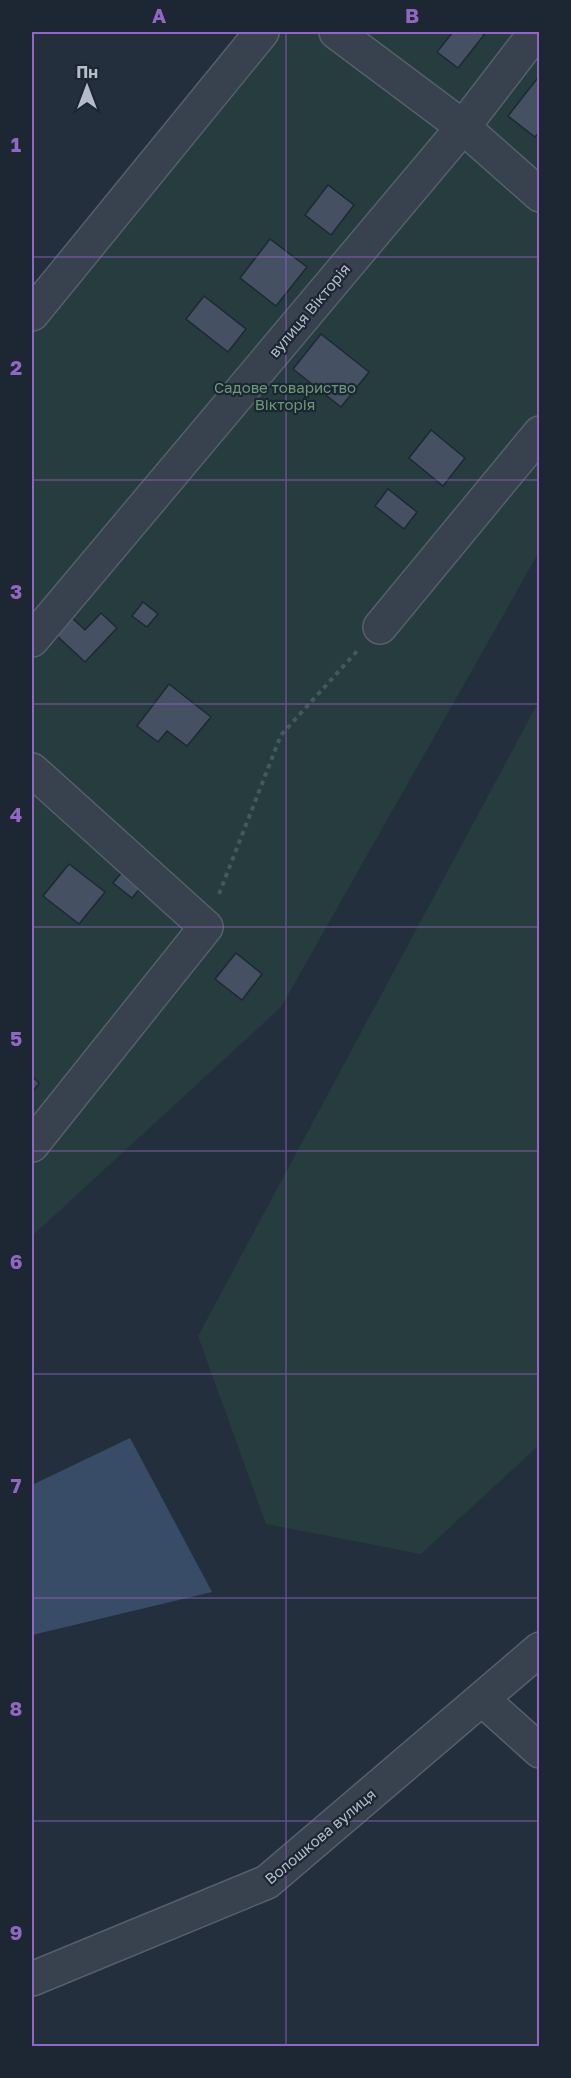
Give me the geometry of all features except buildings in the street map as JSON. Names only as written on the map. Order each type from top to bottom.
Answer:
[{"type":"street","points":[[32,314],[262,32]]},
{"type":"street","points":[[336,32],[463,127],[540,195]]},
{"type":"street","name":"вулиця Вікторія","points":[[32,640],[463,127],[536,32]]},
{"type":"street","points":[[380,627],[540,433]]},
{"type":"street","points":[[32,770],[206,927],[32,1145]]},
{"type":"street","name":"Волошкова вулиця","points":[[32,1979],[267,1882],[540,1648]]},
{"type":"street","points":[[482,1699],[540,1751]]},
{"type":"path","points":[[206,927],[280,735],[380,627]]},
{"type":"green space","name":"Садове товариство Вікторія","points":[[249,32],[539,32],[539,552],[281,1007],[32,1236],[32,307]]},
{"type":"green space","points":[[539,701],[539,1445],[421,1554],[266,1524],[198,1336]]},
{"type":"water","points":[[130,1438],[212,1592],[32,1635],[32,1485]]}]
